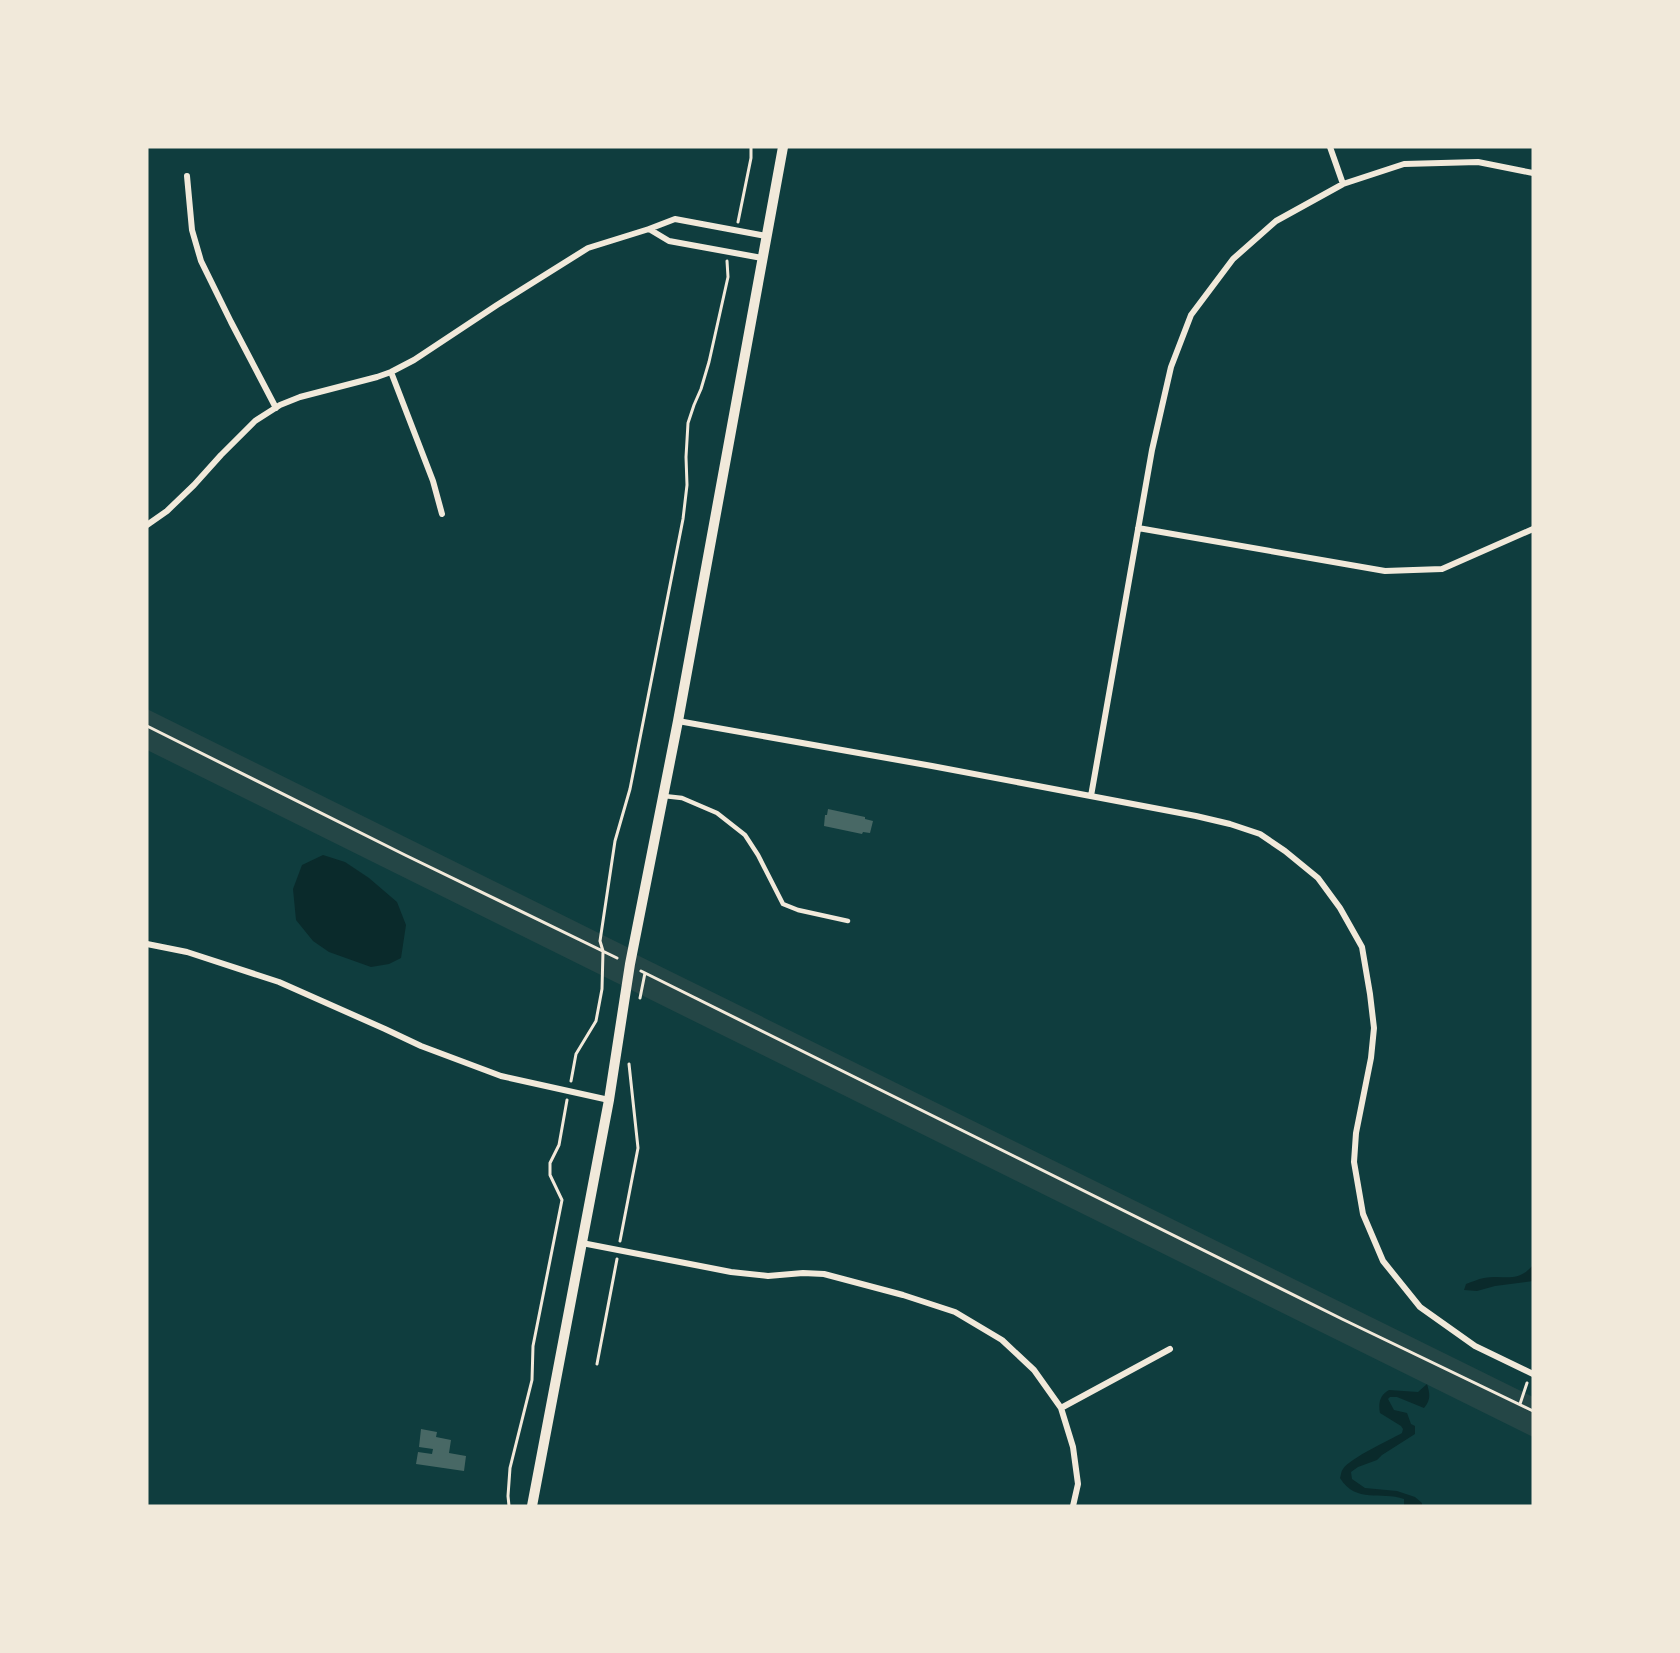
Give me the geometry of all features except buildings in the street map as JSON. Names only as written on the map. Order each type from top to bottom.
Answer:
[{"type":"street","points":[[532,1506],[609,1100],[630,964],[678,721],[783,147]]},
{"type":"street","points":[[1330,147],[1343,184]]},
{"type":"street","points":[[1091,796],[1152,450],[1171,367],[1191,315],[1233,259],[1276,221],[1343,184],[1404,164],[1478,162],[1533,173]]},
{"type":"street","points":[[187,176],[192,230],[201,261],[276,408]]},
{"type":"street","points":[[147,525],[167,511],[194,485],[255,421],[300,397],[391,372],[414,360],[588,248],[675,219],[766,236]]},
{"type":"street","points":[[649,229],[669,241],[762,258]]},
{"type":"street","points":[[391,372],[433,481],[442,514]]},
{"type":"street","points":[[1138,528],[1385,571],[1442,569],[1533,529]]},
{"type":"street","points":[[678,721],[1091,796],[1230,824],[1260,834],[1285,851],[1318,878],[1340,908],[1362,947],[1374,1028],[1371,1058],[1356,1133],[1354,1162],[1363,1214],[1383,1262],[1420,1308],[1476,1346],[1531,1374]]},
{"type":"street","points":[[147,944],[188,952],[279,982],[421,1046],[501,1076],[609,1100]]},
{"type":"street","points":[[582,1243],[730,1272],[768,1276],[824,1274],[903,1295],[954,1312],[1002,1340],[1034,1370],[1060,1408],[1073,1447],[1078,1484],[1073,1506]]},
{"type":"street","points":[[1060,1408],[1170,1349]]},
{"type":"lane","points":[[663,796],[682,798],[717,813],[745,835],[783,904],[798,910],[848,921]]},
{"type":"path","points":[[736,230],[751,158],[751,147]]},
{"type":"path","points":[[509,1506],[510,1467],[532,1380],[533,1346],[562,1200],[550,1174],[549,1163],[559,1145],[576,1054],[596,1021],[602,988],[603,951],[600,941],[615,841],[630,789],[683,519],[687,485],[688,423],[709,362],[728,277],[726,252]]},
{"type":"path","points":[[147,726],[1342,1319],[1533,1411]]},
{"type":"path","points":[[638,1005],[645,973]]},
{"type":"path","points":[[597,1364],[638,1148],[631,1092],[630,1056]]},
{"type":"path","points":[[1520,1404],[1531,1374]]},
{"type":"shaded area","points":[[147,709],[631,949],[631,952],[1533,1397],[1533,1437],[147,750]]},
{"type":"shaded area","points":[[323,855],[345,862],[369,878],[397,902],[406,925],[401,958],[389,964],[371,967],[329,952],[313,941],[296,920],[293,889],[302,865]]},
{"type":"shaded area","points":[[1533,1265],[1533,1281],[1477,1291],[1464,1290],[1466,1284],[1482,1278],[1516,1276]]},
{"type":"shaded area","points":[[1427,1384],[1429,1397],[1424,1408],[1397,1397],[1388,1399],[1394,1410],[1407,1413],[1411,1424],[1415,1426],[1415,1434],[1377,1460],[1351,1472],[1352,1479],[1365,1488],[1397,1491],[1415,1497],[1422,1503],[1422,1506],[1404,1506],[1404,1499],[1361,1494],[1346,1486],[1340,1478],[1342,1470],[1347,1465],[1402,1433],[1401,1426],[1380,1413],[1380,1403],[1384,1394],[1389,1390],[1418,1392]]}]
